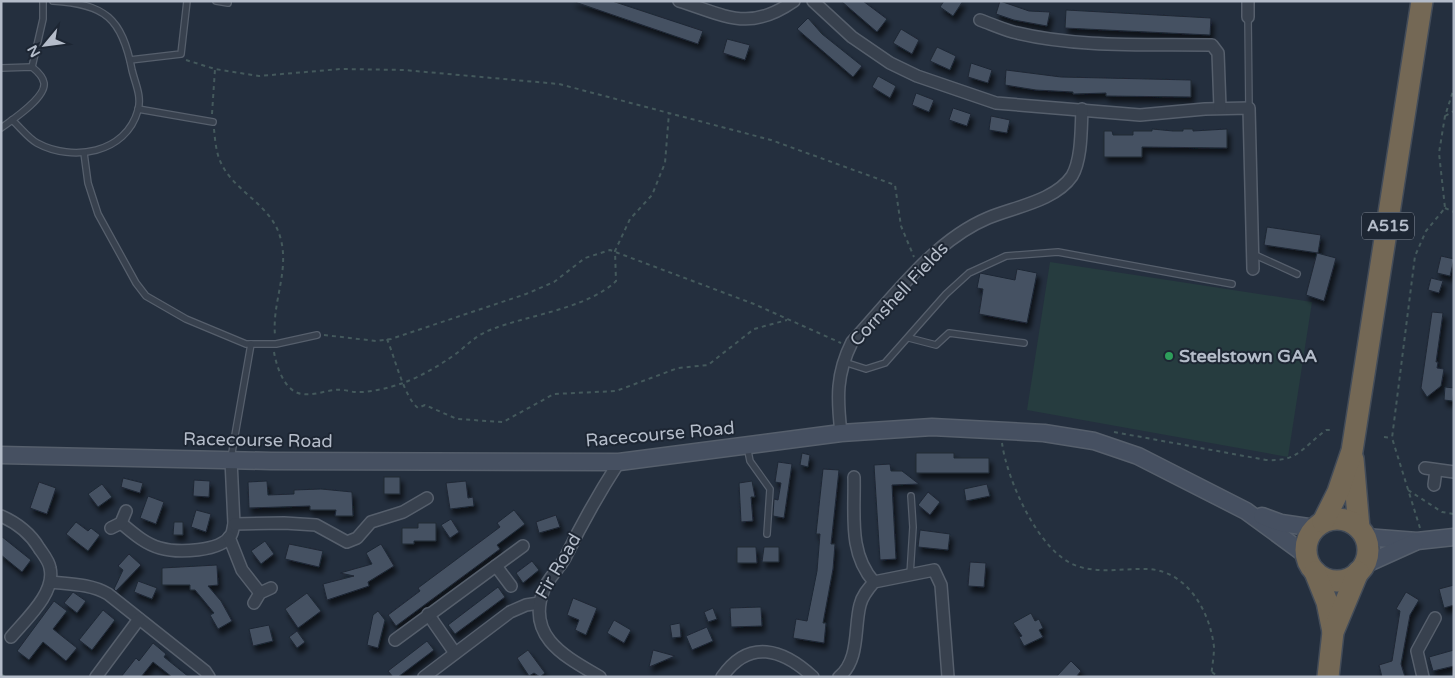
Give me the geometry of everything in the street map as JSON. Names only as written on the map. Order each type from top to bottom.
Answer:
[{"type":"highway","name":"A515","points":[[1333,632],[1327,602],[1310,563],[1309,536],[1319,525],[1338,492],[1352,451],[1422,1]]},
{"type":"highway","name":"A515","points":[[1328,677],[1333,632],[1361,569],[1368,546],[1362,533],[1352,451]]},
{"type":"highway","points":[[1319,525],[1342,519],[1362,533]]},
{"type":"highway","points":[[1310,563],[1332,580],[1341,581],[1361,569]]},
{"type":"street","points":[[679,1],[707,12],[739,20],[761,17],[794,1]]},
{"type":"street","points":[[813,1],[852,37],[890,63],[917,76],[996,103],[1140,115],[1220,108],[1249,108],[1254,269]]},
{"type":"street","points":[[1248,1],[1248,17]]},
{"type":"street","points":[[980,20],[1012,32],[1058,39],[1104,43],[1212,45],[1218,53],[1220,108]]},
{"type":"street","name":"Cornshell Fields","points":[[841,433],[838,389],[842,361],[852,342],[950,239],[986,218],[1048,195],[1072,175],[1080,147],[1082,109]]},
{"type":"street","name":"Racecourse Road","points":[[1,455],[231,460],[618,462],[841,433],[932,427],[1044,433],[1094,441],[1138,456],[1246,511],[1281,523],[1319,525]]},
{"type":"street","points":[[231,460],[234,524],[229,537],[242,570],[260,592]]},
{"type":"street","name":"Fir Road","points":[[424,677],[510,612],[526,605],[539,603],[550,576],[564,560],[572,541],[618,462]]},
{"type":"street","points":[[1434,486],[1430,469],[1454,472]]},
{"type":"street","points":[[854,477],[855,550],[866,573],[874,582]]},
{"type":"street","points":[[234,524],[284,523],[316,525],[347,542],[357,538],[371,522],[403,512],[427,498]]},
{"type":"street","points":[[126,511],[116,526],[160,548],[195,551],[229,537]]},
{"type":"street","name":"Racecourse Road","points":[[1246,511],[1310,563]]},
{"type":"street","points":[[1,516],[13,521],[32,537],[50,568],[51,582],[40,600],[11,637]]},
{"type":"street","points":[[1362,533],[1420,541],[1454,537]]},
{"type":"street","points":[[1361,569],[1420,541]]},
{"type":"street","points":[[395,640],[523,546]]},
{"type":"street","points":[[496,566],[511,586]]},
{"type":"street","points":[[839,677],[849,665],[853,654],[860,605],[874,582],[934,570],[941,585],[948,677]]},
{"type":"street","points":[[51,582],[99,589],[205,671],[209,677]]},
{"type":"street","points":[[254,604],[260,592],[271,588]]},
{"type":"street","points":[[539,603],[539,617],[544,634],[555,649],[600,677]]},
{"type":"street","points":[[428,614],[455,653]]},
{"type":"street","points":[[1423,677],[1417,651],[1435,618]]},
{"type":"street","points":[[96,677],[139,619]]},
{"type":"street","points":[[727,674],[736,660],[762,652],[785,655],[813,677]]},
{"type":"lane","points":[[32,67],[43,20],[43,1]]},
{"type":"lane","points":[[12,120],[35,142],[54,151],[76,154],[106,147],[119,140],[132,125],[138,110],[139,92],[130,60],[114,21],[104,12],[82,4],[53,1]]},
{"type":"lane","points":[[130,60],[181,54],[187,1]]},
{"type":"lane","points":[[216,1],[228,3]]},
{"type":"lane","points":[[1248,17],[1249,108]]},
{"type":"lane","points":[[1,68],[32,67],[39,73],[44,83],[42,91],[34,102],[1,128]]},
{"type":"lane","points":[[138,110],[212,122]]},
{"type":"lane","points":[[84,153],[88,183],[98,214],[136,283],[146,296],[186,318],[251,344],[274,344],[317,335]]},
{"type":"lane","points":[[842,361],[866,369],[884,363],[909,338],[946,294],[969,273],[1006,256],[1058,252],[1232,284]]},
{"type":"lane","points":[[1253,254],[1297,274]]},
{"type":"lane","points":[[909,338],[936,345],[949,333],[1024,343]]},
{"type":"lane","points":[[231,460],[251,344]]},
{"type":"lane","points":[[747,446],[750,461],[770,489],[767,534]]},
{"type":"lane","points":[[910,574],[913,527],[911,496]]},
{"type":"path","points":[[181,54],[186,60],[214,69],[258,76],[341,69],[436,72],[559,84],[771,140],[895,185],[901,226],[914,257],[922,267]]},
{"type":"path","points":[[214,69],[212,122],[221,162],[238,186],[273,219],[282,240],[282,280],[274,317],[274,344],[280,372],[290,388],[297,393],[313,394],[337,390],[356,392],[374,390],[405,382],[440,363],[462,349],[472,338],[489,330],[562,308],[606,291],[616,281],[616,251],[630,219],[652,195],[665,163],[669,113]]},
{"type":"path","points":[[1420,541],[1408,490],[1392,438],[1415,256],[1426,232],[1445,208],[1439,153],[1445,116],[1454,88]]},
{"type":"path","points":[[1445,116],[1454,111]]},
{"type":"path","points":[[1445,208],[1454,212]]},
{"type":"path","points":[[317,335],[376,341],[387,339],[526,294],[554,282],[595,253],[610,250],[754,304],[837,341],[848,349]]},
{"type":"path","points":[[387,339],[405,382],[406,393],[418,408],[425,405],[457,419],[503,422],[554,394],[616,391],[678,368],[708,364],[754,329],[787,320]]},
{"type":"path","points":[[1111,432],[1266,460],[1283,461],[1298,454],[1326,430],[1331,430]]},
{"type":"path","points":[[1000,431],[1004,455],[1014,486],[1044,538],[1058,554],[1077,566],[1092,570],[1150,569],[1168,573],[1182,581],[1206,615],[1214,648],[1211,677]]},
{"type":"path","points":[[1384,437],[1392,438]]},
{"type":"path","points":[[1408,490],[1442,512],[1454,514]]},
{"type":"path","points":[[1212,672],[1218,677]]},
{"type":"path","points":[[1,674],[5,677]]},
{"type":"green space","name":"Steelstown GAA","points":[[1050,262],[1312,302],[1288,457],[1027,410]]},
{"type":"building","points":[[572,1],[612,1],[703,31],[698,44]]},
{"type":"building","points":[[841,1],[863,1],[887,19],[877,32]]},
{"type":"building","points":[[944,1],[963,1],[953,16],[940,7]]},
{"type":"building","points":[[1000,1],[1029,11],[1050,12],[1047,26],[1014,20],[996,14]]},
{"type":"building","points":[[1066,10],[1211,18],[1210,35],[1065,28]]},
{"type":"building","points":[[808,18],[822,34],[862,66],[853,77],[797,29]]},
{"type":"building","points":[[901,29],[919,40],[912,54],[893,43]]},
{"type":"building","points":[[727,39],[750,45],[745,60],[723,53]]},
{"type":"building","points":[[937,47],[956,56],[950,70],[930,61]]},
{"type":"building","points":[[971,63],[992,70],[988,83],[968,77]]},
{"type":"building","points":[[1006,70],[1061,77],[1191,80],[1191,97],[1106,96],[1106,93],[1073,94],[1073,92],[1036,90],[1005,85]]},
{"type":"building","points":[[878,76],[896,86],[890,98],[872,87]]},
{"type":"building","points":[[916,93],[934,100],[929,112],[912,105]]},
{"type":"building","points":[[953,108],[971,114],[967,126],[949,120]]},
{"type":"building","points":[[991,116],[1010,120],[1007,133],[989,130]]},
{"type":"building","points":[[1152,129],[1183,131],[1183,129],[1193,129],[1193,131],[1227,129],[1227,148],[1142,147],[1142,157],[1104,157],[1104,131],[1112,131],[1113,135],[1133,135],[1133,131],[1152,131]]},
{"type":"building","points":[[1267,227],[1321,235],[1318,253],[1264,245]]},
{"type":"building","points":[[1317,253],[1336,258],[1324,301],[1306,295]]},
{"type":"building","points":[[1441,256],[1454,259],[1450,276],[1437,273]]},
{"type":"building","points":[[1017,269],[1037,273],[1027,323],[979,314],[983,289],[977,288],[980,273],[1015,280]]},
{"type":"building","points":[[1431,278],[1443,281],[1439,293],[1428,290]]},
{"type":"building","points":[[1432,312],[1443,313],[1436,362],[1438,362],[1437,368],[1444,369],[1441,386],[1427,397],[1421,388]]},
{"type":"building","points":[[1445,387],[1454,388],[1453,401],[1444,400]]},
{"type":"building","points":[[802,453],[810,455],[808,467],[800,465]]},
{"type":"building","points":[[916,453],[954,453],[954,458],[989,458],[989,473],[916,473]]},
{"type":"building","points":[[778,462],[792,464],[784,518],[773,516],[774,499],[778,500],[781,483],[775,482]]},
{"type":"building","points":[[890,464],[891,471],[902,471],[919,484],[892,485],[896,559],[880,560],[874,465]]},
{"type":"building","points":[[823,469],[839,470],[831,544],[835,544],[833,569],[823,623],[826,623],[824,643],[793,638],[796,619],[807,621],[817,571],[820,534],[816,534]]},
{"type":"building","points":[[384,477],[400,477],[400,494],[384,494]]},
{"type":"building","points":[[123,478],[143,483],[140,493],[121,487]]},
{"type":"building","points":[[194,480],[210,481],[209,497],[193,496]]},
{"type":"building","points":[[267,481],[268,495],[294,494],[294,490],[321,489],[352,492],[353,516],[335,516],[336,510],[310,510],[310,506],[249,508],[248,482]]},
{"type":"building","points":[[466,481],[468,498],[473,497],[474,506],[450,509],[446,483]]},
{"type":"building","points":[[752,481],[755,497],[751,497],[753,521],[741,522],[739,483]]},
{"type":"building","points":[[39,482],[56,488],[47,514],[30,508]]},
{"type":"building","points":[[102,484],[112,497],[98,507],[88,494]]},
{"type":"building","points":[[987,484],[990,496],[966,501],[964,489]]},
{"type":"building","points":[[928,492],[940,502],[930,515],[918,505]]},
{"type":"building","points":[[148,496],[164,502],[156,524],[140,518]]},
{"type":"building","points":[[196,510],[211,514],[206,532],[191,527]]},
{"type":"building","points":[[514,510],[525,524],[497,545],[500,549],[396,626],[388,615],[420,591],[418,588],[500,527],[497,523]]},
{"type":"building","points":[[556,515],[560,527],[539,533],[536,522]]},
{"type":"building","points":[[451,519],[459,532],[450,538],[441,525]]},
{"type":"building","points":[[76,522],[88,531],[91,528],[100,535],[88,551],[66,534]]},
{"type":"building","points":[[174,522],[183,522],[183,535],[173,535]]},
{"type":"building","points":[[418,523],[436,523],[436,541],[414,541],[414,544],[402,544],[402,528],[418,528]]},
{"type":"building","points":[[920,530],[950,534],[948,550],[918,547]]},
{"type":"building","points":[[1,536],[31,560],[22,572],[1,555]]},
{"type":"building","points":[[265,541],[274,554],[261,564],[251,551]]},
{"type":"building","points":[[289,544],[323,551],[319,567],[285,559]]},
{"type":"building","points":[[381,544],[394,566],[368,582],[369,586],[327,600],[323,584],[354,576],[340,573],[372,564],[366,553]]},
{"type":"building","points":[[737,547],[756,547],[757,563],[737,563]]},
{"type":"building","points":[[764,547],[779,547],[779,562],[762,562]]},
{"type":"building","points":[[129,554],[141,565],[116,591],[114,589],[123,570],[118,566]]},
{"type":"building","points":[[532,561],[539,570],[523,583],[516,573]]},
{"type":"building","points":[[970,562],[986,563],[984,587],[968,586]]},
{"type":"building","points":[[217,565],[218,585],[208,586],[221,601],[232,621],[218,629],[210,615],[214,613],[195,590],[190,590],[190,585],[162,585],[162,568]]},
{"type":"building","points":[[138,581],[157,588],[152,599],[134,592]]},
{"type":"building","points":[[1454,585],[1454,605],[1444,608],[1439,589]]},
{"type":"building","points":[[498,587],[505,597],[455,634],[448,625]]},
{"type":"building","points":[[73,592],[86,601],[77,613],[64,603]]},
{"type":"building","points":[[1406,592],[1419,600],[1410,615],[1401,664],[1405,677],[1382,677],[1379,665],[1392,661],[1400,611],[1396,609]]},
{"type":"building","points":[[307,593],[321,611],[298,628],[285,609]]},
{"type":"building","points":[[573,598],[597,608],[586,635],[575,630],[579,620],[567,615]]},
{"type":"building","points":[[54,601],[67,611],[53,629],[77,648],[66,661],[43,642],[29,660],[17,651]]},
{"type":"building","points":[[761,607],[762,626],[731,627],[730,608]]},
{"type":"building","points":[[713,608],[717,619],[708,622],[704,612]]},
{"type":"building","points":[[103,610],[115,620],[92,650],[79,640]]},
{"type":"building","points":[[378,611],[385,620],[378,648],[367,645],[373,615]]},
{"type":"building","points":[[1031,613],[1035,621],[1039,619],[1043,628],[1039,630],[1043,637],[1024,646],[1019,637],[1022,636],[1013,623]]},
{"type":"building","points":[[614,620],[631,630],[624,643],[607,633]]},
{"type":"building","points":[[680,623],[681,637],[672,638],[670,625]]},
{"type":"building","points":[[269,625],[273,641],[253,646],[249,629]]},
{"type":"building","points":[[707,627],[713,641],[692,650],[686,636]]},
{"type":"building","points":[[297,631],[305,642],[297,648],[289,637]]},
{"type":"building","points":[[427,641],[434,650],[398,677],[393,677],[388,671]]},
{"type":"building","points":[[153,643],[166,654],[164,657],[189,677],[172,677],[153,662],[141,677],[121,677],[136,658],[139,661]]},
{"type":"building","points":[[528,650],[545,673],[540,677],[534,673],[529,676],[517,658]]},
{"type":"building","points":[[653,650],[675,656],[649,667]]},
{"type":"building","points":[[1454,650],[1454,666],[1433,671],[1429,657]]},
{"type":"building","points":[[1071,661],[1081,671],[1076,677],[1056,677]]},
{"type":"place","name":"Steelstown GAA","points":[[1169,356]]}]
